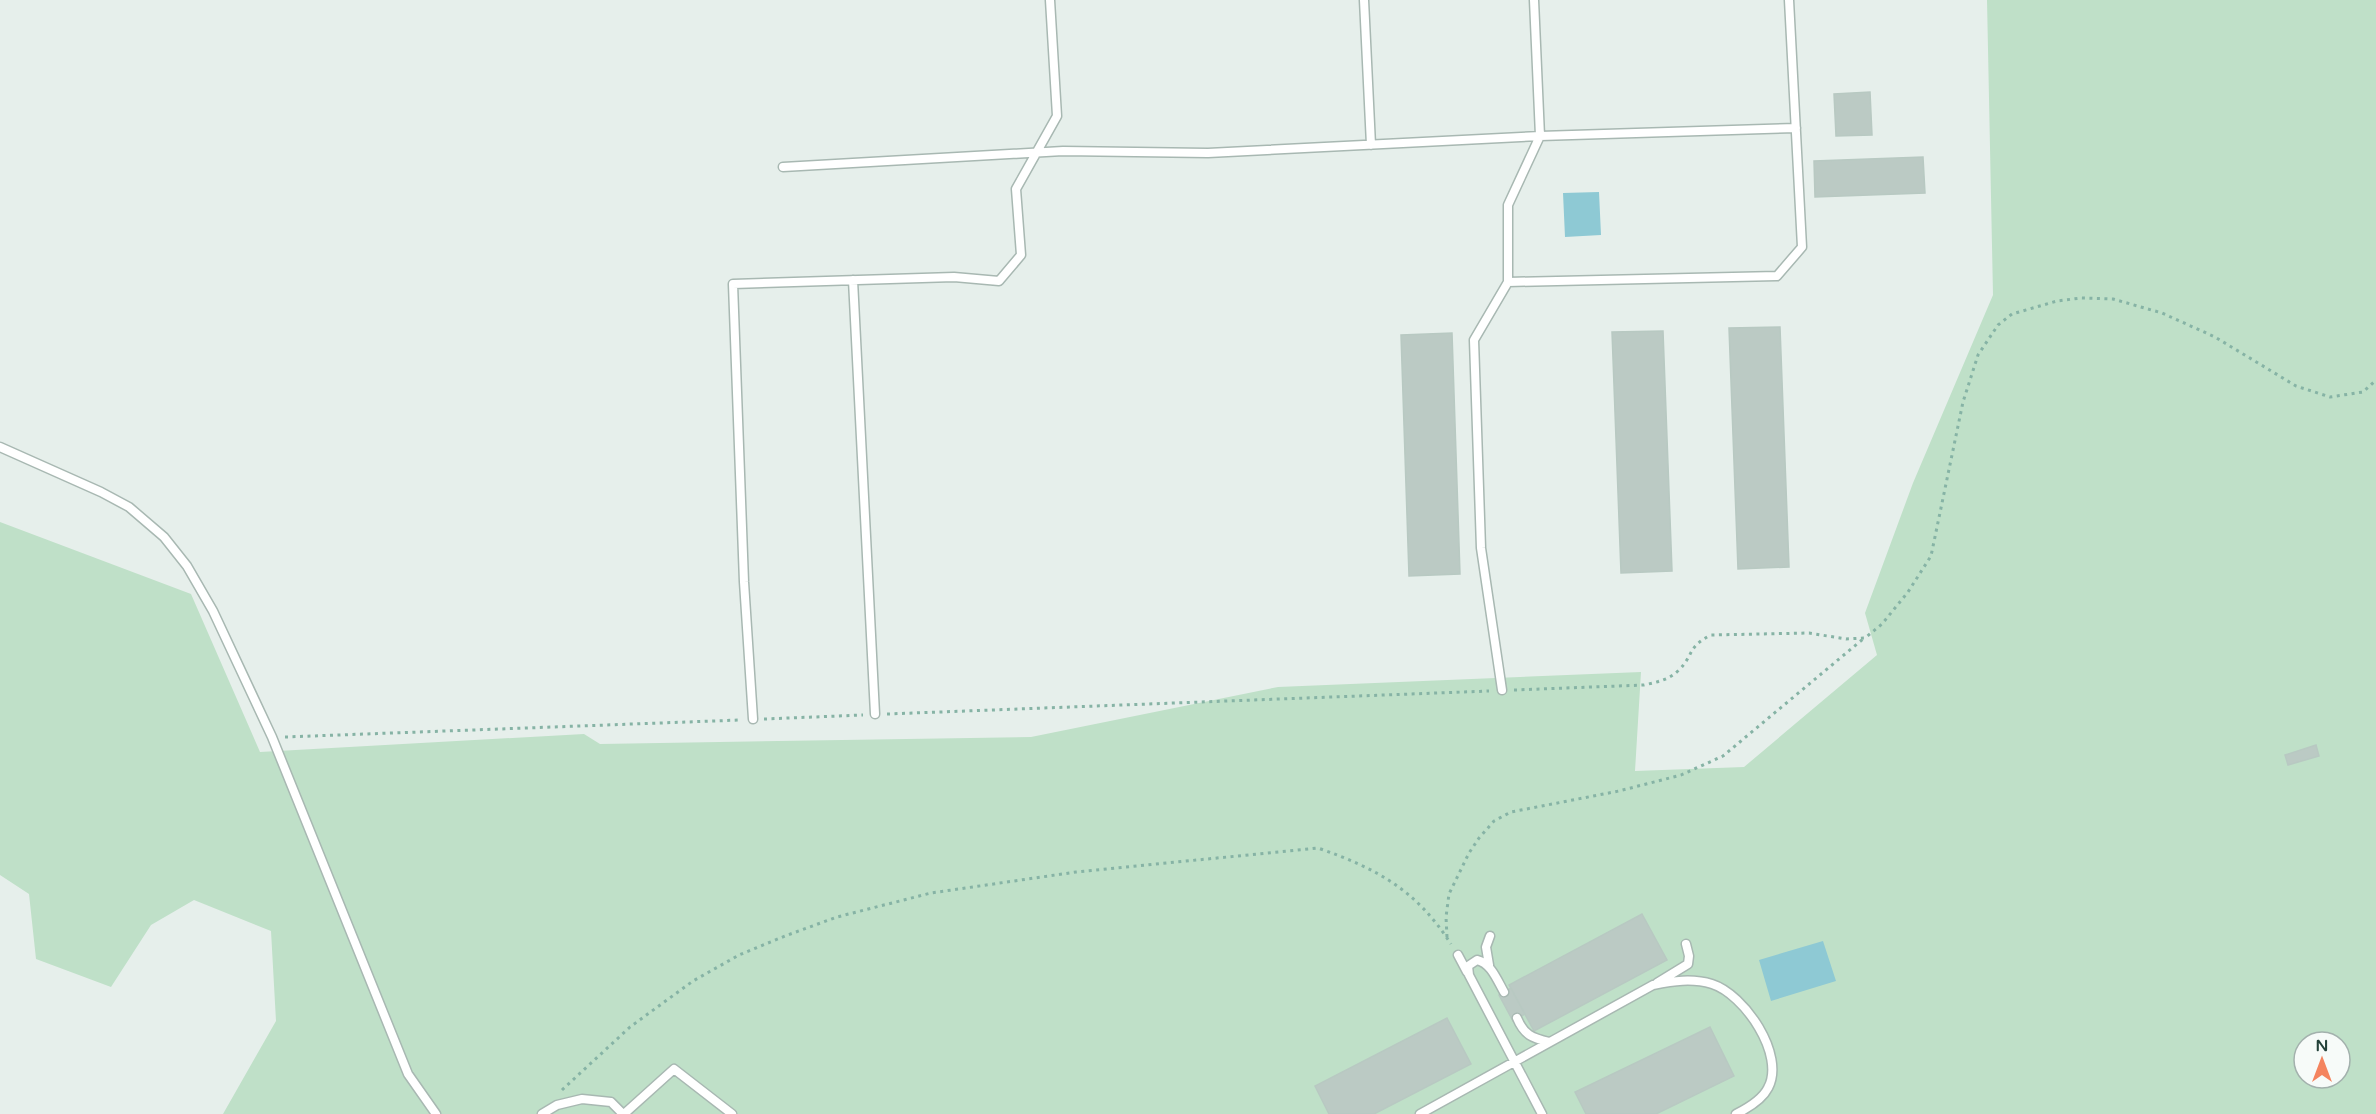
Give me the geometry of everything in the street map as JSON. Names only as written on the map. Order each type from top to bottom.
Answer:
[{"type":"lane","points":[[753,719],[744,582],[733,284],[954,277],[999,281],[1021,255],[1016,189],[1057,116],[1050,0]]},
{"type":"lane","points":[[1364,0],[1371,145]]},
{"type":"lane","points":[[1502,690],[1481,548],[1474,340],[1508,282],[1508,205],[1540,136],[1533,0]]},
{"type":"lane","points":[[1508,282],[1777,276],[1802,247],[1789,0]]},
{"type":"lane","points":[[783,167],[1037,153],[1208,153],[1540,136],[1796,128]]},
{"type":"lane","points":[[853,280],[875,714]]},
{"type":"lane","points":[[0,447],[129,507],[164,537],[187,566],[213,611],[272,737],[408,1074],[436,1114]]},
{"type":"lane","points":[[1489,966],[1486,947],[1490,936]]},
{"type":"lane","points":[[1420,1114],[1688,964],[1686,944]]},
{"type":"lane","points":[[1458,956],[1542,1114]]},
{"type":"lane","points":[[1468,975],[1468,966],[1471,962],[1483,961],[1489,966],[1504,992]]},
{"type":"lane","points":[[1653,985],[1680,980],[1698,980],[1714,984],[1728,991],[1753,1017],[1772,1057],[1772,1078],[1768,1089],[1757,1101],[1736,1114]]},
{"type":"lane","points":[[1517,1018],[1528,1036],[1550,1042]]},
{"type":"lane","points":[[542,1114],[557,1104],[582,1099],[611,1102],[624,1114],[674,1069],[732,1114]]},
{"type":"path","points":[[1447,938],[1446,917],[1449,894],[1469,853],[1494,821],[1511,812],[1619,791],[1681,775],[1723,756],[1882,624],[1908,592],[1931,556],[1963,402],[1978,355],[1998,325],[2012,314],[2057,301],[2081,298],[2114,299],[2163,313],[2215,337],[2296,386],[2330,397],[2362,392],[2376,380]]},
{"type":"path","points":[[272,737],[1644,685],[1664,681],[1680,669],[1697,642],[1711,635],[1809,633],[1846,639],[1864,638]]},
{"type":"path","points":[[561,1090],[630,1027],[693,981],[740,956],[785,936],[837,917],[931,893],[1076,872],[1318,848],[1354,861],[1382,875],[1415,899],[1447,938],[1458,956]]},
{"type":"green space","points":[[1987,0],[2376,0],[2376,1114],[223,1114],[276,1021],[271,931],[194,900],[151,925],[111,987],[36,959],[29,894],[0,875],[0,522],[191,594],[260,752],[584,734],[600,744],[1031,737],[1278,687],[1641,672],[1635,771],[1744,767],[1877,655],[1865,613],[1913,483],[1993,295]]},
{"type":"water","points":[[1599,192],[1601,235],[1565,237],[1563,193]]},
{"type":"water","points":[[1823,941],[1836,981],[1771,1001],[1759,960]]},
{"type":"building","points":[[1870,92],[1872,135],[1836,136],[1834,94]]},
{"type":"building","points":[[1923,157],[1925,193],[1815,197],[1814,161]]},
{"type":"building","points":[[1780,327],[1789,567],[1738,569],[1729,328]]},
{"type":"building","points":[[1663,331],[1672,571],[1621,573],[1612,332]]},
{"type":"building","points":[[1452,333],[1460,574],[1409,576],[1401,335]]},
{"type":"building","points":[[2316,745],[2319,756],[2288,765],[2285,755]]},
{"type":"building","points":[[1642,914],[1667,960],[1534,1031],[1509,985]]},
{"type":"building","points":[[1511,988],[1525,1014],[1513,1021],[1499,995]]},
{"type":"building","points":[[1447,1018],[1471,1064],[1374,1114],[1329,1114],[1315,1086]]},
{"type":"building","points":[[1710,1027],[1734,1076],[1656,1114],[1586,1114],[1575,1092]]}]
